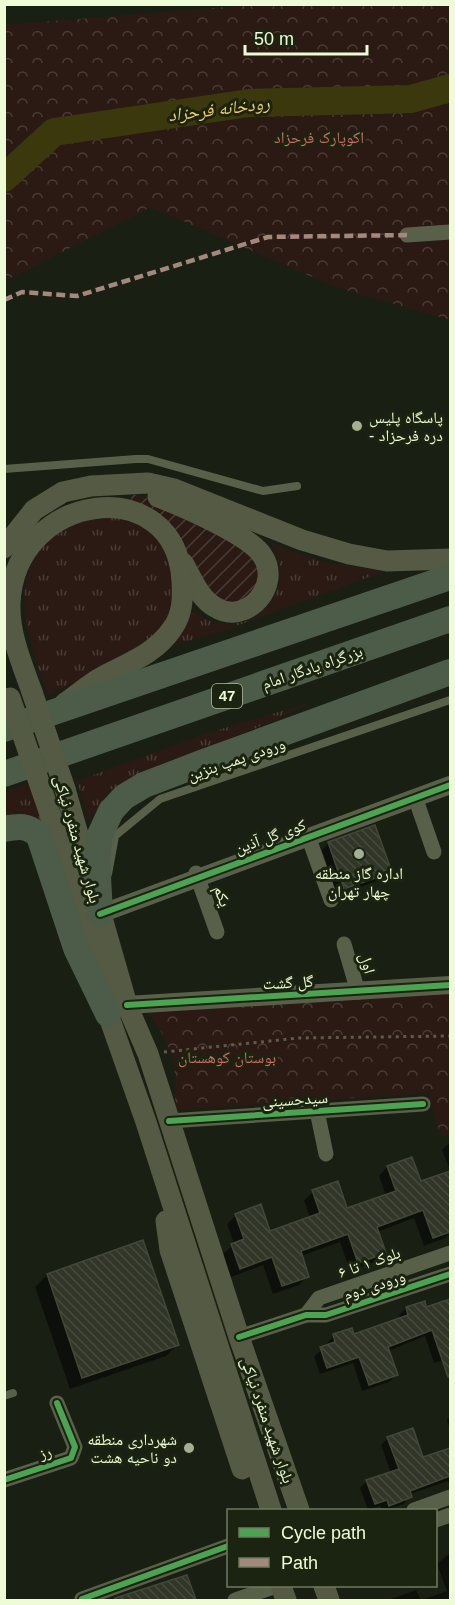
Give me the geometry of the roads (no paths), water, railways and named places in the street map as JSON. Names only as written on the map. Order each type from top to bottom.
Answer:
[{"type":"highway","name":"47","points":[[4,729],[450,577]]},
{"type":"highway","name":"بزرگراه یادگار امام","points":[[4,774],[450,619]]},
{"type":"highway","points":[[100,914],[97,858],[100,835],[111,811],[124,797],[144,785],[450,672]]},
{"type":"highway","points":[[4,829],[20,826],[32,830],[39,836],[76,948],[117,1010]]},
{"type":"main road","points":[[4,548],[23,521],[34,510],[63,492],[91,486],[123,487],[148,483],[174,489],[302,540],[349,554],[387,561],[450,559]]},
{"type":"main road","name":"بلوار شهید منفرد نیاکی","points":[[123,487],[176,504],[253,545],[261,554],[268,570],[268,579],[262,596],[256,603],[244,610],[229,612],[214,607],[199,591],[163,532],[147,519],[137,513],[115,508],[81,510],[63,517],[42,531],[23,555],[14,575],[10,604],[13,637],[65,789],[100,914],[117,1010],[162,1179],[271,1509]]},
{"type":"main road","points":[[56,710],[100,678],[147,654],[174,627],[183,598],[177,552]]},
{"type":"main road","name":"بلوار شهید منفرد نیاکی","points":[[7,692],[50,814],[82,917],[117,1010],[148,1053],[239,1337],[299,1509]]},
{"type":"main road","points":[[162,1179],[170,1250],[255,1509]]},
{"type":"street","points":[[407,235],[450,232]]},
{"type":"street","points":[[4,532],[23,521]]},
{"type":"street","name":"کوی گل آذین","points":[[100,914],[197,875],[450,785]]},
{"type":"street","points":[[415,797],[434,852]]},
{"type":"street","points":[[309,836],[331,900]]},
{"type":"street","name":"یکم","points":[[197,875],[217,932]]},
{"type":"street","name":"اول","points":[[344,944],[358,992]]},
{"type":"street","name":"گل گشت","points":[[117,1010],[450,985]]},
{"type":"street","name":"سیدحسینی","points":[[169,1121],[423,1104]]},
{"type":"street","points":[[317,1111],[326,1154]]},
{"type":"street","name":"بلوک ۱ تا ۶","points":[[306,1315],[319,1298],[450,1253]]},
{"type":"street","name":"ورودی دوم","points":[[306,1315],[326,1315],[450,1274]]},
{"type":"street","points":[[239,1337],[306,1315]]},
{"type":"street","name":"رز","points":[[4,1480],[71,1458],[74,1454],[75,1447],[57,1403]]},
{"type":"street","points":[[417,1509],[450,1497]]},
{"type":"street","points":[[82,1599],[227,1546]]},
{"type":"street","points":[[236,1600],[276,1587]]},
{"type":"lane","points":[[4,469],[142,459],[263,491],[297,486]]},
{"type":"lane","name":"ورودی پمپ بنزین","points":[[100,914],[116,837],[160,799],[450,699]]},
{"type":"waterway","name":"رودخانه فرحزاد","points":[[4,178],[54,132],[249,103],[411,99],[450,88]]},
{"type":"place","name":"پاسگاه پلیس - دره فرحزاد","points":[[357,426]]},
{"type":"place","name":"اداره گاز منطقه چهار تهران","points":[[359,854]]},
{"type":"place","name":"شهرداری منطقه دو ناحیه هشت","points":[[189,1448]]},
{"type":"park label","name":"اکوپارک فرحزاد","points":[[319,137]]},
{"type":"park label","name":"بوستان کوهستان","points":[[227,1057]]}]
